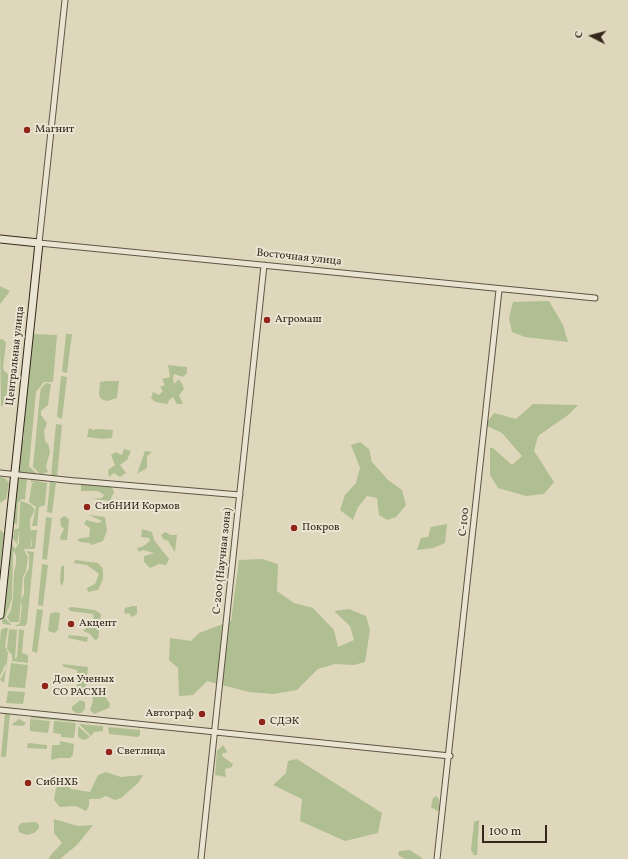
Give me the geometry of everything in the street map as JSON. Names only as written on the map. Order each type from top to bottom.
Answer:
[{"type":"main road","name":"Восточная улица","points":[[0,239],[39,243]]},
{"type":"main road","name":"Центральная улица","points":[[0,615],[39,243]]},
{"type":"street","points":[[39,243],[65,0]]},
{"type":"street","name":"Восточная улица","points":[[39,243],[499,290],[596,298]]},
{"type":"street","name":"С-200 (Научная зона)","points":[[201,859],[264,265]]},
{"type":"street","name":"С-100","points":[[438,859],[499,290]]},
{"type":"street","points":[[0,473],[240,495]]},
{"type":"street","points":[[0,710],[450,756]]},
{"type":"green space","points":[[0,286],[10,291],[0,304]]},
{"type":"green space","points":[[549,301],[563,325],[568,342],[525,337],[512,332],[509,318],[513,302]]},
{"type":"green space","points":[[33,334],[57,335],[53,382],[44,382],[36,392],[29,466],[37,474],[40,474],[33,467],[40,394],[41,388],[46,383],[51,384],[48,405],[41,411],[41,415],[47,423],[44,431],[45,441],[48,444],[50,452],[46,466],[48,472],[41,474],[49,475],[46,476],[21,473],[18,470],[20,449],[24,437],[23,423]]},
{"type":"green space","points":[[66,334],[72,334],[67,373],[62,372]]},
{"type":"green space","points":[[0,339],[4,340],[6,343],[3,367],[4,371],[8,374],[6,404],[1,406]]},
{"type":"green space","points":[[168,365],[187,367],[187,373],[183,377],[174,374],[173,378],[174,384],[179,379],[184,389],[179,395],[183,404],[177,404],[173,397],[169,400],[168,404],[155,402],[151,398],[153,392],[159,395],[163,391],[160,387],[165,385],[162,379],[170,377]]},
{"type":"green space","points":[[61,376],[67,377],[62,419],[57,417]]},
{"type":"green space","points":[[119,381],[117,398],[107,401],[101,399],[99,395],[100,382]]},
{"type":"green space","points":[[533,404],[578,405],[568,415],[538,436],[534,451],[554,482],[544,494],[526,496],[498,488],[490,475],[490,448],[493,448],[512,465],[522,456],[502,433],[485,425],[494,413],[516,419]]},
{"type":"green space","points":[[56,424],[62,425],[57,477],[51,476]]},
{"type":"green space","points":[[89,428],[93,430],[113,430],[112,438],[103,439],[87,437]]},
{"type":"green space","points":[[360,442],[369,449],[372,462],[388,480],[402,490],[406,505],[396,517],[387,520],[379,515],[377,498],[367,496],[358,507],[353,520],[340,510],[345,495],[356,483],[360,468],[351,445]]},
{"type":"green space","points":[[124,449],[131,451],[127,460],[120,465],[126,473],[120,477],[114,473],[109,477],[108,470],[115,465],[111,455],[116,452],[122,455]]},
{"type":"green space","points":[[145,451],[152,452],[147,456],[147,468],[137,474]]},
{"type":"green space","points":[[0,477],[5,478],[9,483],[6,499],[0,503]]},
{"type":"green space","points":[[18,479],[27,479],[25,500],[22,499],[18,503],[17,525],[13,522]]},
{"type":"green space","points":[[31,480],[47,483],[45,505],[39,507],[37,526],[32,526],[36,507],[29,502],[32,483],[36,482],[31,482]]},
{"type":"green space","points":[[50,482],[56,483],[52,513],[47,512]]},
{"type":"green space","points":[[81,484],[112,487],[114,492],[110,501],[92,499],[102,498],[104,495],[98,491],[81,491]]},
{"type":"green space","points":[[22,501],[31,505],[35,510],[30,519],[31,546],[24,550],[28,557],[26,571],[23,577],[19,622],[10,622],[7,617],[11,610],[13,598],[16,556],[14,551],[13,552],[12,599],[5,618],[12,625],[3,624],[2,621],[11,542],[15,549],[19,543],[19,530],[17,544],[13,538],[14,530],[19,528],[20,503]]},
{"type":"green space","points":[[89,515],[105,517],[107,530],[103,541],[92,545],[89,543],[80,542],[77,539],[89,537],[90,528],[84,524],[86,520],[98,523],[102,521]]},
{"type":"green space","points":[[64,516],[69,519],[67,540],[61,540],[60,537],[64,529],[61,526],[60,519]]},
{"type":"green space","points":[[46,517],[52,518],[47,560],[42,559]]},
{"type":"green space","points":[[447,524],[445,543],[433,548],[417,550],[421,538],[428,537],[431,527]]},
{"type":"green space","points":[[142,529],[152,532],[154,540],[169,559],[166,565],[159,564],[150,568],[144,562],[144,556],[154,553],[143,550],[139,552],[137,548],[142,547],[150,541],[149,538],[141,537]]},
{"type":"green space","points":[[0,530],[4,533],[0,568]]},
{"type":"green space","points":[[30,530],[37,530],[35,549],[26,549],[32,546]]},
{"type":"green space","points":[[165,532],[171,535],[177,535],[175,552],[168,541],[163,539],[161,535]]},
{"type":"green space","points":[[26,551],[34,552],[27,623],[25,626],[15,626],[20,623],[22,605],[20,602],[24,594],[24,578],[29,568],[29,555]]},
{"type":"green space","points":[[262,559],[278,564],[277,591],[294,603],[313,608],[334,630],[338,647],[354,640],[350,626],[334,611],[349,609],[366,616],[370,630],[365,662],[354,665],[335,664],[318,669],[297,690],[273,694],[249,692],[207,681],[193,695],[179,696],[178,668],[169,660],[170,638],[191,641],[199,633],[231,621],[239,560]]},
{"type":"green space","points":[[75,560],[98,563],[103,569],[103,579],[98,590],[88,592],[87,588],[95,584],[99,574],[87,565],[74,563]]},
{"type":"green space","points":[[42,564],[48,565],[43,606],[38,605]]},
{"type":"green space","points":[[64,565],[64,580],[62,586],[60,582],[61,567]]},
{"type":"green space","points":[[137,606],[137,614],[132,617],[129,613],[126,614],[124,612],[125,608]]},
{"type":"green space","points":[[72,607],[95,610],[101,614],[98,639],[95,640],[90,634],[83,631],[94,621],[93,614],[70,611],[68,608]]},
{"type":"green space","points":[[37,609],[43,610],[37,653],[32,651]]},
{"type":"green space","points":[[55,612],[60,613],[58,630],[54,633],[48,631],[50,614]]},
{"type":"green space","points":[[8,628],[5,646],[8,653],[7,659],[8,655],[6,669],[6,663],[0,676],[0,641],[1,630]]},
{"type":"green space","points":[[9,629],[17,630],[15,658],[12,660],[12,655],[7,649]]},
{"type":"green space","points":[[14,629],[24,630],[22,653],[28,655],[28,663],[11,661],[17,657],[19,630]]},
{"type":"green space","points":[[69,635],[88,637],[87,642],[68,638]]},
{"type":"green space","points":[[11,663],[28,665],[25,688],[8,687]]},
{"type":"green space","points":[[62,664],[88,667],[86,687],[83,692],[78,691],[76,679],[77,670],[64,667]]},
{"type":"green space","points":[[6,669],[4,683],[0,680]]},
{"type":"green space","points":[[8,691],[25,692],[23,704],[6,703]]},
{"type":"green space","points":[[97,692],[103,693],[110,704],[109,708],[94,714],[90,710],[93,701],[92,694]]},
{"type":"green space","points":[[80,700],[85,702],[85,709],[81,713],[76,713],[72,710],[72,707]]},
{"type":"green space","points":[[5,713],[10,713],[6,757],[1,757]]},
{"type":"green space","points":[[31,715],[73,719],[76,722],[31,718]]},
{"type":"green space","points":[[19,719],[26,723],[23,726],[11,725]]},
{"type":"green space","points":[[30,719],[50,721],[48,733],[30,731]]},
{"type":"green space","points":[[54,721],[76,723],[74,738],[61,737],[61,734],[53,733]]},
{"type":"green space","points":[[79,724],[103,726],[103,731],[94,732],[91,736]]},
{"type":"green space","points":[[78,726],[90,737],[85,740],[79,738]]},
{"type":"green space","points":[[108,727],[140,730],[140,735],[138,737],[109,734]]},
{"type":"green space","points":[[60,741],[74,744],[73,755],[70,758],[51,760],[52,745],[60,745]]},
{"type":"green space","points":[[28,743],[47,745],[47,749],[27,748]]},
{"type":"green space","points":[[223,745],[227,751],[226,753],[223,753],[222,756],[233,764],[232,767],[225,769],[226,777],[215,775],[217,751]]},
{"type":"green space","points":[[297,759],[382,813],[378,833],[345,841],[300,821],[302,799],[273,785],[286,773],[288,761]]},
{"type":"green space","points":[[106,772],[121,777],[143,775],[138,783],[121,798],[115,800],[106,796],[99,799],[89,799],[89,806],[86,811],[76,806],[60,807],[54,800],[56,788],[62,782],[71,789],[90,792],[98,775]]},
{"type":"green space","points":[[436,796],[439,799],[439,810],[437,811],[431,807],[433,798]]},
{"type":"green space","points":[[54,819],[78,826],[93,825],[77,845],[60,859],[50,859],[49,857],[62,843],[54,833]]},
{"type":"green space","points":[[479,820],[477,855],[474,855],[471,850],[474,822]]},
{"type":"green space","points":[[36,822],[39,825],[39,828],[34,833],[27,835],[19,832],[18,827],[21,823]]},
{"type":"green space","points":[[410,850],[422,859],[405,859],[398,855],[399,851]]},
{"type":"place","name":"Магнит","points":[[27,130]]},
{"type":"place","name":"Агромаш","points":[[267,320]]},
{"type":"place","name":"СибНИИ Кормов","points":[[87,507]]},
{"type":"place","name":"Покров","points":[[294,528]]},
{"type":"place","name":"Акцепт","points":[[71,624]]},
{"type":"place","name":"Дом Ученых СО РАСХН","points":[[45,686]]},
{"type":"place","name":"Автограф","points":[[202,714]]},
{"type":"place","name":"СДЭК","points":[[262,722]]},
{"type":"place","name":"Светлица","points":[[109,752]]},
{"type":"place","name":"СибНХБ","points":[[28,783]]}]
